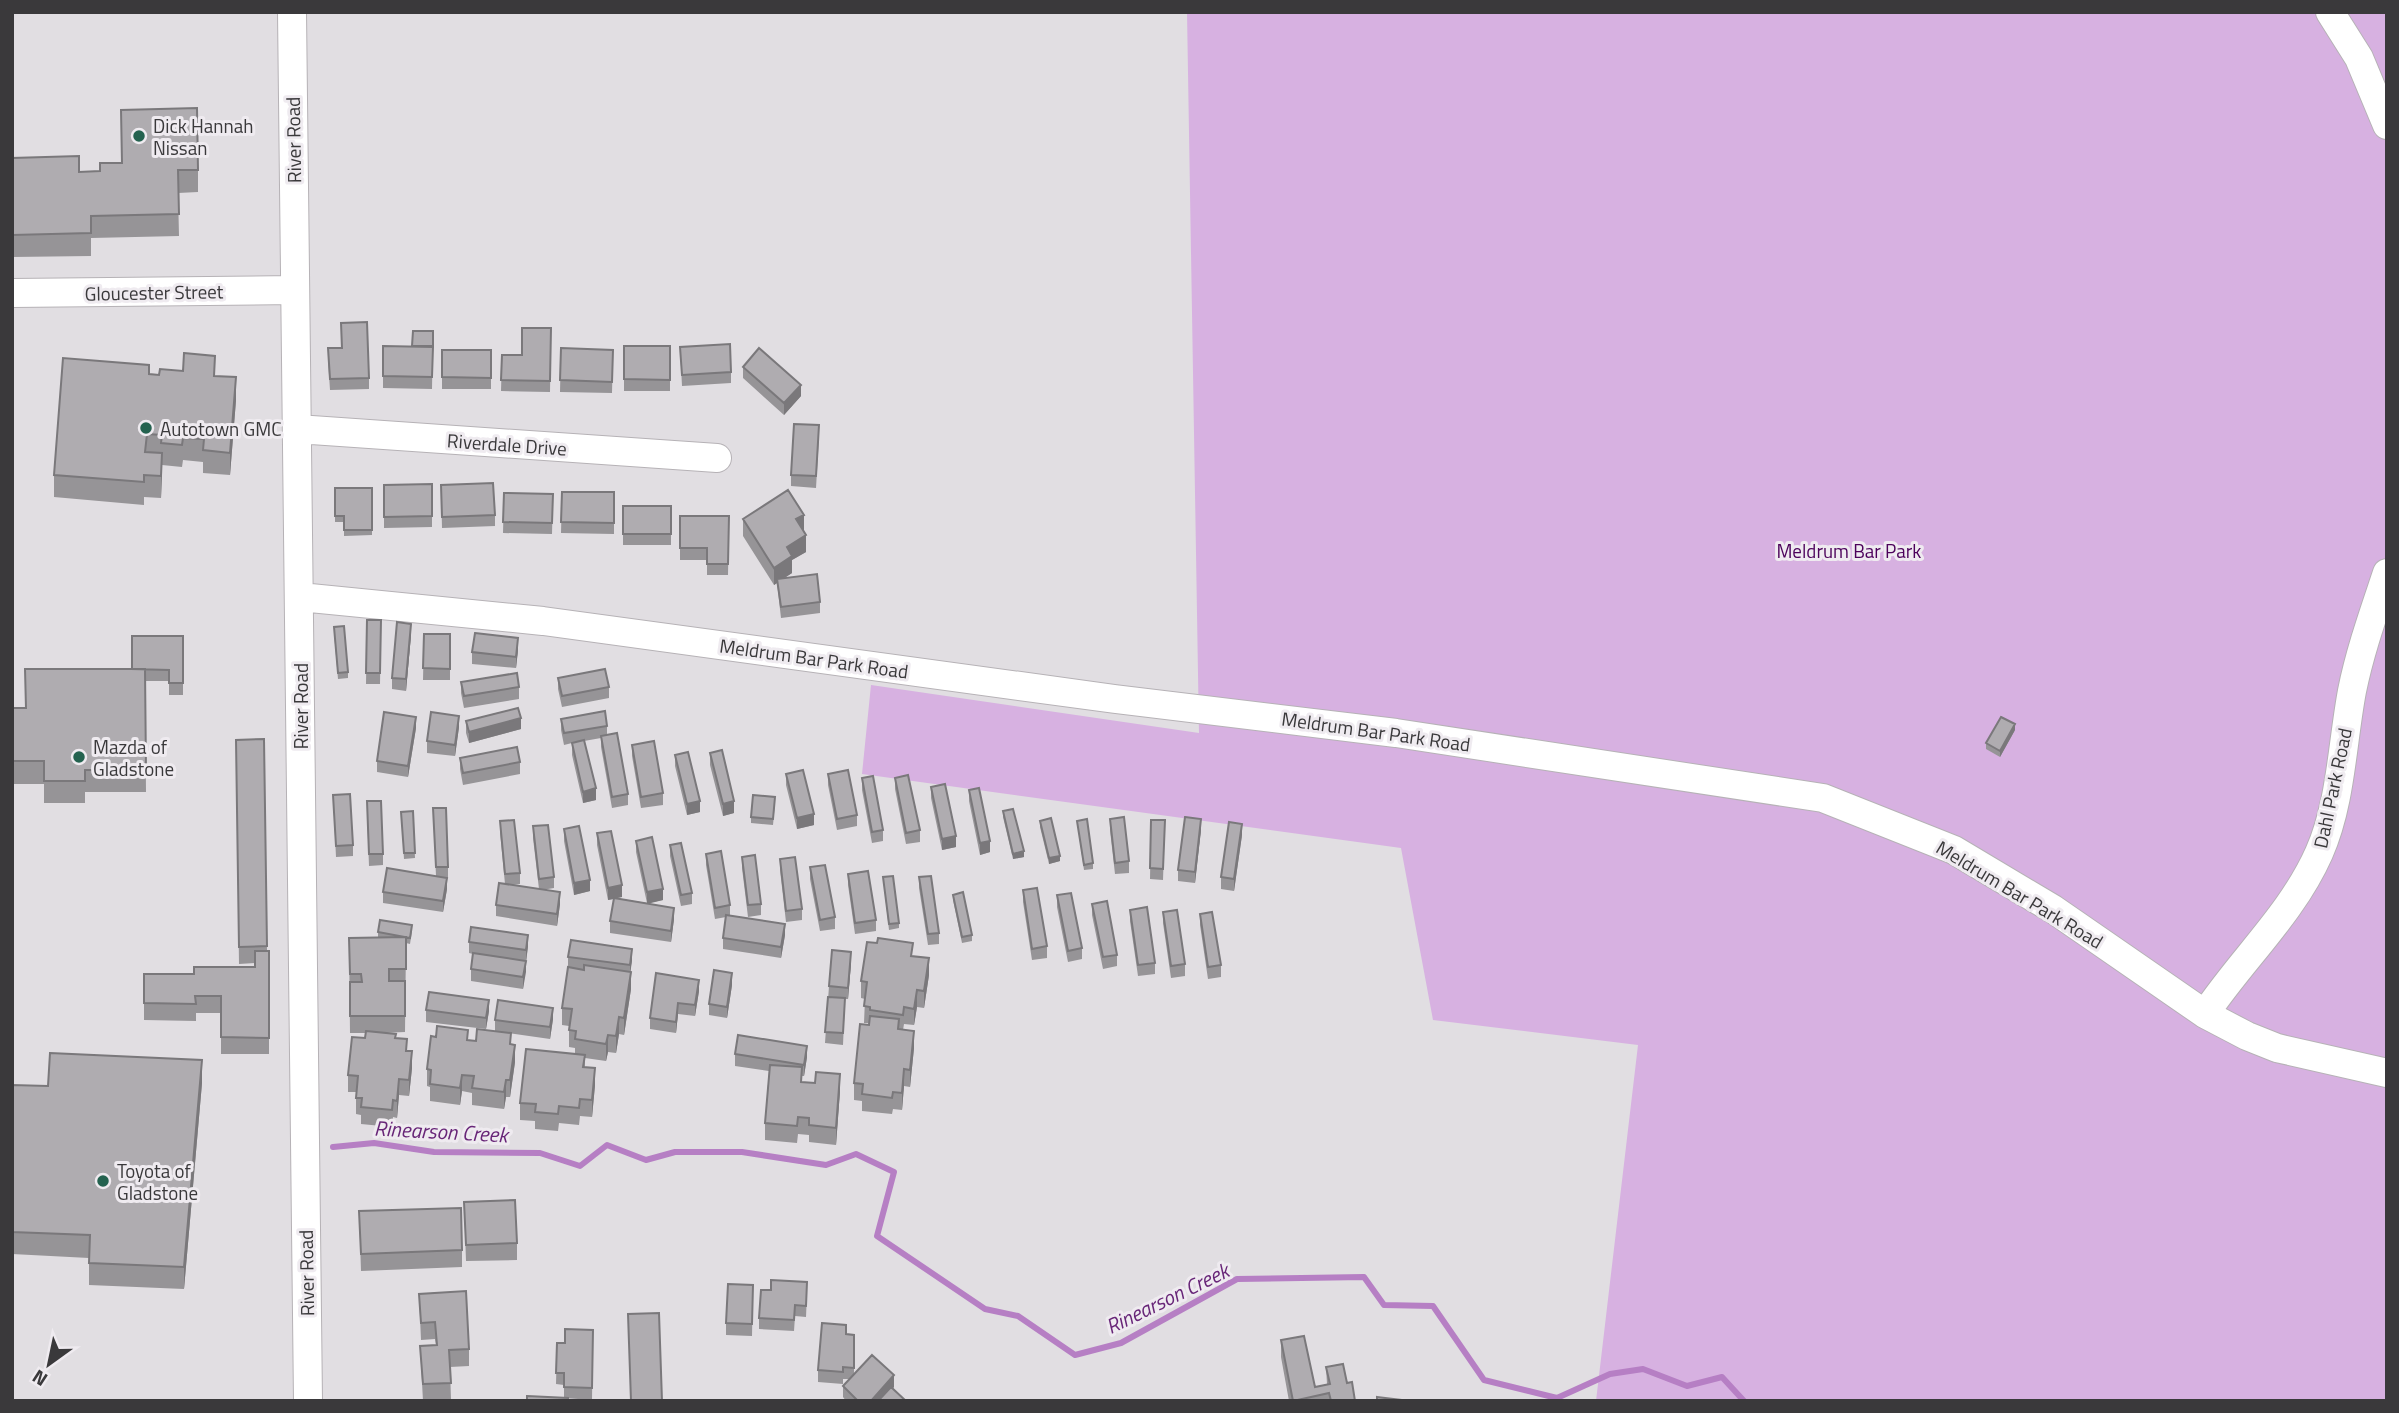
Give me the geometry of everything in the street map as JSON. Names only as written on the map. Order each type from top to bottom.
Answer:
[{"type":"street","name":"River Road","points":[[292,12],[308,1401]]},
{"type":"street","points":[[2330,12],[2359,58],[2387,125]]},
{"type":"street","name":"Gloucester Street","points":[[12,293],[295,290]]},
{"type":"street","name":"Riverdale Drive","points":[[297,429],[717,458]]},
{"type":"street","name":"Dahl Park Road","points":[[2205,1014],[2225,983],[2286,910],[2307,879],[2321,850],[2333,802],[2353,688],[2387,573]]},
{"type":"street","name":"Meldrum Bar Park Road","points":[[300,597],[543,621],[1102,697],[1396,733],[1823,798],[1954,850],[2053,909],[2205,1014],[2277,1048],[2387,1073]]},
{"type":"green space","name":"Meldrum Bar Park","points":[[1187,12],[2387,12],[2387,1401],[1596,1401],[1638,1045],[1433,1020],[1401,848],[862,774],[871,685],[1199,733]]},
{"type":"building","points":[[197,108],[198,170],[178,170],[179,214],[91,216],[91,233],[12,235],[12,158],[79,156],[79,172],[100,171],[100,163],[122,163],[121,110]]},
{"type":"building","points":[[367,322],[369,378],[330,379],[328,348],[342,348],[341,323]]},
{"type":"building","points":[[522,328],[551,328],[550,381],[501,380],[502,355],[522,355]]},
{"type":"building","points":[[413,331],[433,331],[433,346],[412,346]]},
{"type":"building","points":[[730,344],[731,372],[682,375],[680,347]]},
{"type":"building","points":[[383,346],[433,347],[432,377],[383,376]]},
{"type":"building","points":[[624,346],[670,346],[670,380],[624,379]]},
{"type":"building","points":[[561,348],[613,350],[612,382],[560,380]]},
{"type":"building","points":[[759,348],[801,385],[784,403],[743,367]]},
{"type":"building","points":[[442,350],[491,350],[491,378],[442,377]]},
{"type":"building","name":"Autotown GMC","points":[[184,353],[215,356],[214,376],[236,377],[230,453],[203,450],[204,439],[183,438],[182,445],[161,443],[162,435],[147,434],[145,452],[162,453],[161,476],[144,475],[144,482],[54,475],[63,358],[149,365],[149,374],[159,375],[160,369],[183,371]]},
{"type":"building","points":[[794,424],[819,425],[816,476],[791,475]]},
{"type":"building","points":[[493,483],[495,515],[442,517],[441,485]]},
{"type":"building","points":[[432,484],[432,516],[384,517],[384,485]]},
{"type":"building","points":[[335,488],[372,488],[372,530],[344,530],[344,516],[335,516]]},
{"type":"building","points":[[788,490],[804,515],[796,519],[806,535],[787,547],[792,556],[774,568],[743,519]]},
{"type":"building","points":[[562,492],[614,492],[614,523],[561,522]]},
{"type":"building","points":[[504,493],[553,494],[552,523],[503,522]]},
{"type":"building","points":[[623,506],[671,506],[671,534],[623,534]]},
{"type":"building","points":[[680,516],[729,516],[728,564],[707,564],[707,548],[680,548]]},
{"type":"building","points":[[817,574],[820,602],[781,607],[777,579]]},
{"type":"building","points":[[367,620],[381,620],[380,673],[366,673]]},
{"type":"building","points":[[397,622],[411,624],[406,679],[392,678]]},
{"type":"building","points":[[344,626],[348,672],[338,673],[334,627]]},
{"type":"building","points":[[475,633],[518,638],[516,657],[472,652]]},
{"type":"building","points":[[424,634],[450,634],[450,669],[423,668]]},
{"type":"building","points":[[132,636],[183,636],[183,683],[169,683],[169,670],[132,669]]},
{"type":"building","name":"Mazda of Gladstone","points":[[25,669],[145,669],[146,770],[85,770],[85,781],[44,781],[44,761],[12,761],[12,708],[26,708]]},
{"type":"building","points":[[605,669],[609,687],[562,696],[558,678]]},
{"type":"building","points":[[517,673],[519,687],[464,696],[461,682]]},
{"type":"building","points":[[518,708],[521,718],[469,732],[466,721]]},
{"type":"building","points":[[605,711],[607,726],[564,733],[561,719]]},
{"type":"building","points":[[384,712],[416,717],[408,766],[377,761]]},
{"type":"building","points":[[431,712],[459,716],[455,745],[427,741]]},
{"type":"building","points":[[2001,717],[2015,724],[2000,751],[1986,743]]},
{"type":"building","points":[[617,733],[628,794],[612,797],[601,736]]},
{"type":"building","points":[[264,739],[267,946],[239,947],[236,740]]},
{"type":"building","points":[[584,740],[596,788],[583,792],[572,743]]},
{"type":"building","points":[[654,741],[663,793],[641,797],[632,745]]},
{"type":"building","points":[[517,747],[520,762],[463,773],[460,758]]},
{"type":"building","points":[[722,750],[734,801],[723,804],[710,753]]},
{"type":"building","points":[[688,752],[700,801],[687,804],[675,755]]},
{"type":"building","points":[[803,770],[814,814],[797,818],[786,774]]},
{"type":"building","points":[[848,770],[857,815],[837,819],[828,774]]},
{"type":"building","points":[[908,775],[920,830],[906,833],[895,778]]},
{"type":"building","points":[[873,776],[883,830],[872,832],[862,778]]},
{"type":"building","points":[[945,784],[956,836],[942,839],[931,787]]},
{"type":"building","points":[[979,788],[990,841],[980,843],[969,790]]},
{"type":"building","points":[[350,794],[353,845],[336,846],[333,795]]},
{"type":"building","points":[[753,795],[775,797],[773,819],[751,817]]},
{"type":"building","points":[[367,801],[381,801],[383,854],[369,854]]},
{"type":"building","points":[[433,808],[446,808],[448,867],[436,867]]},
{"type":"building","points":[[1013,809],[1024,851],[1013,854],[1003,811]]},
{"type":"building","points":[[413,811],[415,853],[404,853],[401,812]]},
{"type":"building","points":[[1124,817],[1129,861],[1115,863],[1110,819]]},
{"type":"building","points":[[1185,817],[1201,819],[1195,872],[1178,870]]},
{"type":"building","points":[[1051,818],[1060,856],[1049,858],[1040,821]]},
{"type":"building","points":[[1087,819],[1093,863],[1084,865],[1077,821]]},
{"type":"building","points":[[514,820],[520,873],[505,874],[500,821]]},
{"type":"building","points":[[1151,820],[1165,820],[1163,869],[1150,868]]},
{"type":"building","points":[[1229,822],[1242,824],[1234,879],[1221,877]]},
{"type":"building","points":[[548,825],[554,877],[539,879],[533,826]]},
{"type":"building","points":[[579,826],[590,880],[574,883],[564,829]]},
{"type":"building","points":[[611,831],[622,885],[608,888],[597,833]]},
{"type":"building","points":[[652,837],[663,889],[647,892],[636,841]]},
{"type":"building","points":[[681,843],[692,893],[681,895],[670,845]]},
{"type":"building","points":[[721,851],[730,905],[715,908],[706,854]]},
{"type":"building","points":[[755,855],[761,904],[748,905],[742,857]]},
{"type":"building","points":[[795,857],[802,909],[786,911],[780,859]]},
{"type":"building","points":[[825,865],[835,917],[820,920],[810,867]]},
{"type":"building","points":[[387,868],[447,878],[443,901],[383,892]]},
{"type":"building","points":[[868,871],[876,920],[855,923],[848,874]]},
{"type":"building","points":[[893,876],[899,923],[889,924],[883,877]]},
{"type":"building","points":[[931,876],[939,933],[928,934],[919,877]]},
{"type":"building","points":[[499,883],[560,892],[557,914],[496,905]]},
{"type":"building","points":[[1037,888],[1047,946],[1032,949],[1023,890]]},
{"type":"building","points":[[963,892],[972,935],[962,937],[953,895]]},
{"type":"building","points":[[1071,893],[1082,948],[1068,951],[1057,895]]},
{"type":"building","points":[[614,898],[674,908],[671,931],[610,921]]},
{"type":"building","points":[[1107,901],[1117,955],[1103,957],[1092,904]]},
{"type":"building","points":[[1147,907],[1155,963],[1138,965],[1130,910]]},
{"type":"building","points":[[1177,910],[1185,964],[1171,966],[1163,912]]},
{"type":"building","points":[[1212,912],[1221,965],[1208,967],[1200,914]]},
{"type":"building","points":[[726,915],[785,924],[781,947],[723,938]]},
{"type":"building","points":[[380,920],[412,925],[410,938],[378,932]]},
{"type":"building","points":[[471,927],[528,935],[526,950],[469,942]]},
{"type":"building","points":[[406,937],[406,969],[389,969],[389,981],[405,981],[405,1016],[350,1016],[350,982],[362,982],[361,974],[350,974],[349,938]]},
{"type":"building","points":[[878,938],[913,943],[911,956],[929,958],[924,991],[917,990],[914,1009],[904,1007],[903,1015],[870,1010],[870,1007],[864,1006],[867,982],[861,981],[867,942],[877,943]]},
{"type":"building","points":[[571,940],[632,949],[630,965],[568,957]]},
{"type":"building","points":[[832,950],[851,952],[848,988],[829,986]]},
{"type":"building","points":[[255,951],[269,951],[269,1038],[221,1037],[221,996],[195,996],[196,1004],[144,1003],[144,974],[194,974],[194,967],[255,967]]},
{"type":"building","points":[[473,953],[526,961],[523,977],[471,969]]},
{"type":"building","points":[[584,965],[631,972],[624,1018],[619,1017],[616,1036],[608,1035],[606,1044],[575,1039],[576,1031],[569,1030],[572,1009],[562,1008],[568,967],[584,970]]},
{"type":"building","points":[[714,970],[732,973],[727,1007],[709,1004]]},
{"type":"building","points":[[656,973],[699,980],[695,1005],[678,1003],[676,1022],[650,1018]]},
{"type":"building","points":[[429,992],[489,1000],[486,1018],[426,1010]]},
{"type":"building","points":[[828,997],[845,998],[843,1033],[825,1032]]},
{"type":"building","points":[[498,1000],[553,1008],[550,1027],[495,1020]]},
{"type":"building","points":[[870,1016],[899,1019],[898,1029],[914,1031],[910,1070],[904,1069],[902,1093],[893,1092],[892,1098],[862,1094],[863,1084],[854,1083],[860,1024],[869,1025]]},
{"type":"building","points":[[437,1026],[468,1030],[467,1040],[476,1041],[477,1029],[511,1033],[510,1044],[515,1045],[510,1080],[506,1080],[504,1092],[472,1088],[474,1076],[462,1075],[460,1088],[430,1084],[431,1070],[427,1069],[431,1036],[436,1037]]},
{"type":"building","points":[[366,1031],[396,1034],[395,1038],[407,1039],[406,1051],[412,1051],[409,1080],[399,1079],[397,1101],[393,1100],[392,1110],[361,1107],[362,1098],[356,1098],[358,1076],[348,1075],[352,1037],[365,1038]]},
{"type":"building","points":[[738,1035],[807,1046],[804,1065],[735,1054]]},
{"type":"building","points":[[526,1049],[585,1055],[583,1067],[595,1068],[592,1100],[580,1099],[579,1108],[559,1106],[558,1114],[535,1112],[536,1104],[520,1103]]},
{"type":"building","name":"Toyota of Gladstone","points":[[50,1053],[202,1060],[184,1267],[89,1263],[90,1235],[12,1232],[12,1085],[48,1086]]},
{"type":"building","points":[[770,1065],[802,1067],[801,1082],[815,1083],[816,1072],[840,1074],[836,1128],[809,1125],[809,1118],[798,1117],[797,1126],[765,1123]]},
{"type":"building","points":[[515,1200],[517,1243],[466,1245],[464,1202]]},
{"type":"building","points":[[461,1208],[462,1250],[361,1254],[359,1211]]},
{"type":"building","points":[[771,1280],[807,1282],[806,1306],[795,1305],[794,1320],[759,1318],[761,1290],[771,1290]]},
{"type":"building","points":[[728,1284],[753,1285],[752,1324],[726,1323]]},
{"type":"building","points":[[466,1291],[469,1349],[449,1350],[451,1383],[423,1384],[420,1346],[437,1345],[435,1322],[421,1323],[419,1294]]},
{"type":"building","points":[[659,1313],[662,1401],[631,1401],[628,1314]]},
{"type":"building","points":[[822,1323],[846,1325],[846,1334],[854,1335],[854,1368],[843,1367],[843,1372],[818,1370]]},
{"type":"building","points":[[565,1329],[593,1330],[592,1388],[564,1387],[564,1373],[556,1373],[557,1343],[565,1343]]},
{"type":"building","points":[[1304,1336],[1315,1387],[1330,1384],[1326,1367],[1343,1364],[1347,1383],[1352,1382],[1355,1401],[1331,1401],[1329,1393],[1293,1401],[1281,1340]]},
{"type":"building","points":[[872,1355],[894,1375],[871,1401],[858,1401],[843,1386]]},
{"type":"building","points":[[891,1387],[906,1401],[878,1401]]},
{"type":"building","points":[[527,1396],[568,1398],[568,1401],[527,1401]]},
{"type":"building","points":[[1377,1397],[1401,1400],[1401,1401],[1377,1401]]},
{"type":"waterway","name":"Rinearson Creek","points":[[333,1147],[374,1143],[434,1152],[540,1153],[580,1166],[607,1145],[646,1160],[675,1152],[742,1152],[826,1165],[856,1154],[894,1172],[877,1236],[985,1309],[1018,1316],[1075,1355],[1121,1343],[1237,1279],[1364,1277],[1384,1305],[1433,1306],[1484,1380],[1557,1398],[1610,1374],[1643,1369],[1687,1386],[1722,1377],[1744,1401]]},
{"type":"place","name":"Dick Hannah Nissan","points":[[139,136]]},
{"type":"place","name":"Autotown GMC","points":[[146,428]]},
{"type":"place","name":"Mazda of Gladstone","points":[[79,757]]},
{"type":"place","name":"Toyota of Gladstone","points":[[103,1181]]}]
